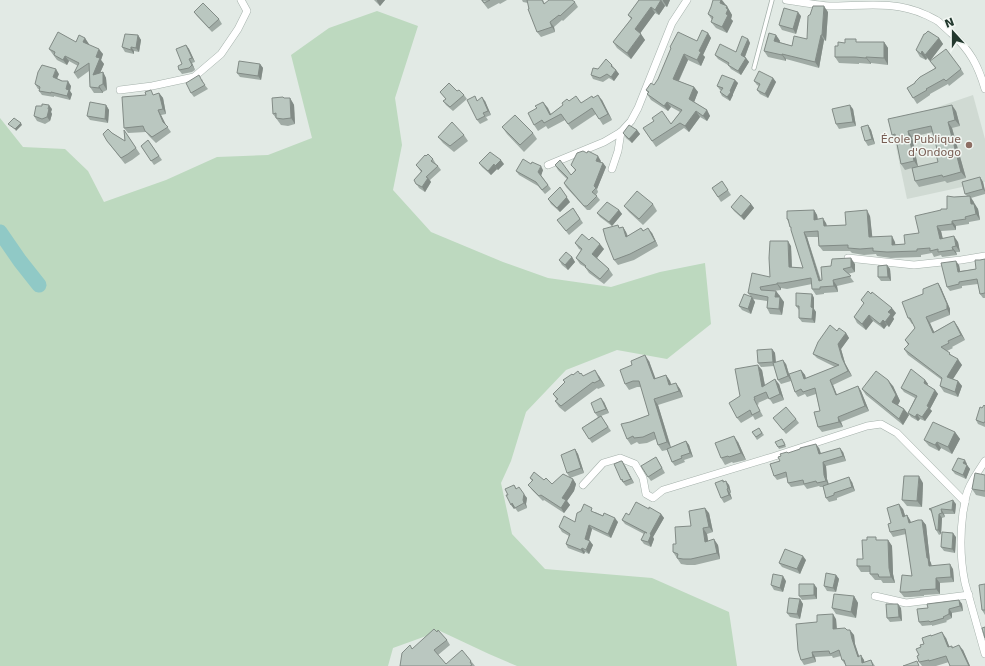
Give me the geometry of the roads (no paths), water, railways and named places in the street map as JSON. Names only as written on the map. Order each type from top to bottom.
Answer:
[{"type":"street","points":[[120,90],[152,86],[194,77],[220,54],[238,29],[247,11],[241,0]]},
{"type":"street","points":[[548,165],[604,142],[621,132],[631,122],[672,22],[687,0]]},
{"type":"street","points":[[786,0],[813,7],[877,4],[918,11],[938,22],[955,36],[968,50],[981,75],[985,89]]},
{"type":"street","points":[[612,169],[618,152],[621,132]]},
{"type":"street","points":[[848,258],[914,265],[985,256]]},
{"type":"street","points":[[583,485],[603,463],[620,458],[635,464],[643,478],[646,494],[653,498],[662,490],[772,457],[867,426],[881,424],[897,433],[965,502]]},
{"type":"street","points":[[985,461],[973,479],[968,492],[965,502],[961,532],[963,571],[985,654]]},
{"type":"street","points":[[875,596],[906,603],[969,594]]},
{"type":"lane","points":[[754,68],[772,0]]},
{"type":"waterway","points":[[0,232],[39,285]]},
{"type":"place","name":"École Publique d'Ondogo","points":[[969,145]]}]
